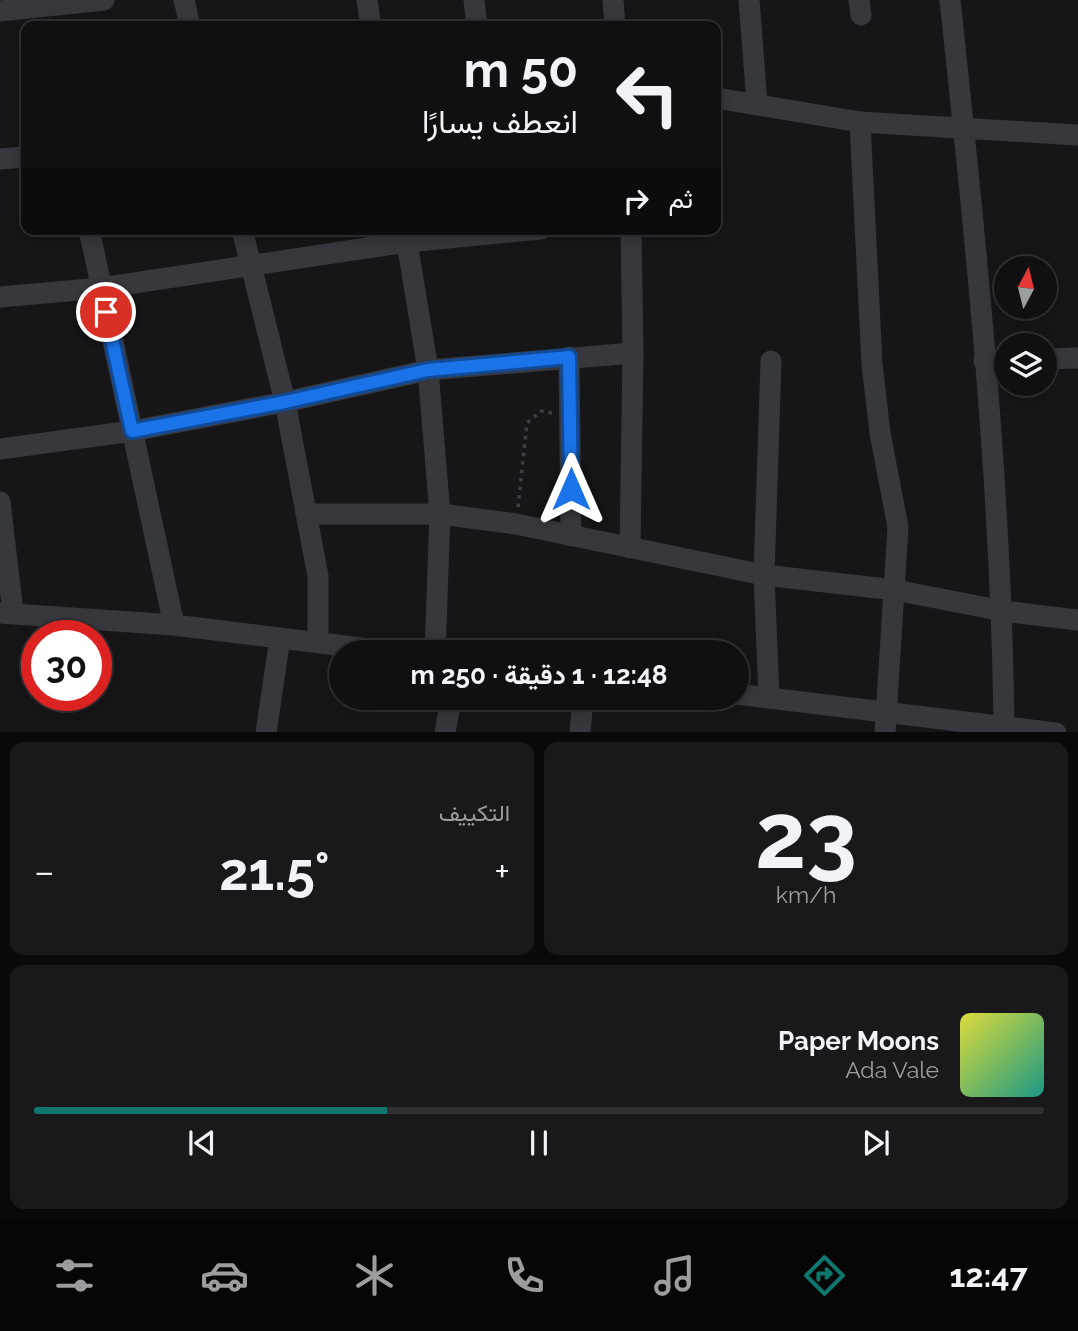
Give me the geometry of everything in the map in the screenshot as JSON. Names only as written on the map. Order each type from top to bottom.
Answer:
[{"type":"street","points":[[0,11],[43,11],[104,0]]},
{"type":"street","points":[[184,0],[189,21]]},
{"type":"street","points":[[367,0],[370,21]]},
{"type":"street","points":[[474,0],[476,21]]},
{"type":"street","points":[[614,0],[615,21]]},
{"type":"street","points":[[749,0],[757,103]]},
{"type":"street","points":[[950,0],[964,130],[1003,611],[1004,726]]},
{"type":"street","points":[[721,99],[860,122],[1078,135]]},
{"type":"street","points":[[860,122],[872,364],[880,433],[898,527],[886,723]]},
{"type":"street","points":[[0,159],[21,157]]},
{"type":"street","points":[[90,235],[174,625]]},
{"type":"street","points":[[244,235],[285,402],[318,576],[318,642]]},
{"type":"street","points":[[0,297],[101,288],[252,265],[406,235],[428,370],[440,514],[435,640]]},
{"type":"street","points":[[630,548],[633,353],[631,235]]},
{"type":"street","points":[[0,449],[132,431],[285,402],[428,370],[633,353]]},
{"type":"street","points":[[569,357],[571,536]]},
{"type":"street","points":[[1057,359],[1078,358]]},
{"type":"street","points":[[769,698],[764,575],[771,361]]},
{"type":"street","points":[[984,361],[994,361]]},
{"type":"street","points":[[0,502],[7,613],[174,625],[329,643]]},
{"type":"street","points":[[306,514],[440,514],[516,524],[764,575],[895,590],[1003,611],[1078,620]]},
{"type":"street","points":[[267,732],[280,638]]},
{"type":"street","points":[[749,696],[886,723],[1004,726],[1049,732]]},
{"type":"street","points":[[445,732],[449,710]]},
{"type":"street","points":[[580,732],[582,710]]},
{"type":"path","points":[[516,524],[527,423],[541,411],[571,418]]},
{"type":"route","points":[[106,312],[132,431],[285,402],[428,370],[569,357],[571,489]]}]
